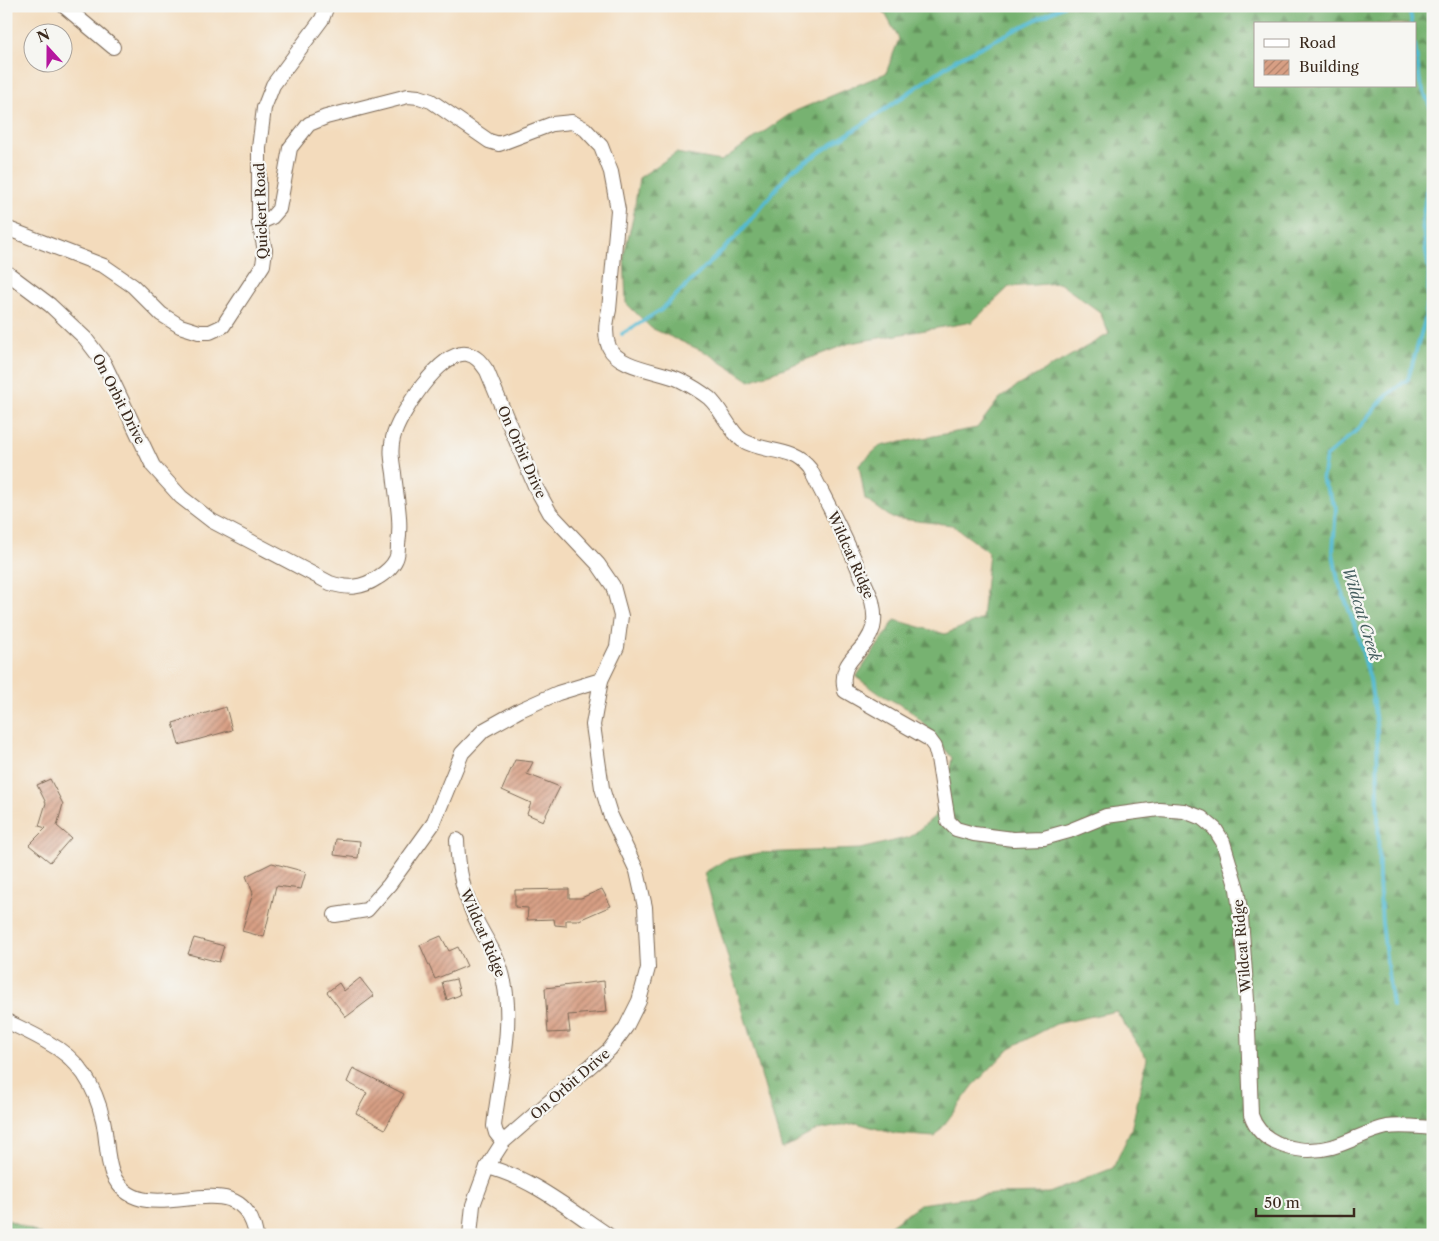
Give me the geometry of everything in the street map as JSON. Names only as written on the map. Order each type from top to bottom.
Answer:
[{"type":"street","points":[[64,6],[113,47]]},
{"type":"street","name":"Quickert Road","points":[[6,228],[104,266],[132,286],[161,314],[180,326],[199,332],[210,332],[223,326],[263,265],[265,250],[259,222],[259,148],[264,108],[273,85],[322,19],[327,6]]},
{"type":"street","name":"Wildcat Ridge","points":[[259,222],[272,217],[279,209],[290,148],[309,124],[326,117],[408,96],[431,101],[489,141],[499,144],[552,124],[572,122],[585,129],[601,146],[611,172],[618,210],[609,310],[606,323],[606,337],[609,348],[614,354],[632,366],[679,380],[702,392],[711,399],[741,439],[764,449],[794,456],[803,461],[810,469],[854,556],[872,600],[874,613],[873,628],[862,647],[844,670],[843,681],[845,691],[929,739],[935,747],[938,758],[948,821],[956,829],[974,834],[1013,839],[1044,838],[1069,831],[1106,816],[1159,808],[1184,811],[1202,818],[1215,828],[1223,842],[1242,918],[1251,1115],[1254,1124],[1274,1143],[1308,1149],[1331,1147],[1366,1133],[1388,1127],[1433,1128]]},
{"type":"street","name":"On Orbit Drive","points":[[6,272],[50,305],[85,338],[104,363],[153,466],[181,497],[212,521],[330,584],[343,587],[356,587],[370,582],[388,571],[396,559],[400,531],[392,454],[393,438],[401,415],[419,390],[445,362],[458,355],[467,354],[478,360],[487,371],[535,486],[550,513],[598,564],[613,586],[621,616],[617,647],[601,680],[593,725],[602,788],[610,814],[637,872],[645,907],[648,968],[639,1001],[626,1027],[610,1049],[503,1142],[487,1166],[473,1205],[470,1235]]},
{"type":"street","points":[[335,915],[367,910],[389,885],[433,824],[462,753],[484,730],[520,710],[558,693],[601,680]]},
{"type":"street","name":"Wildcat Ridge","points":[[457,840],[458,866],[463,889],[477,922],[498,960],[504,982],[508,1016],[494,1126],[496,1133],[503,1142]]},
{"type":"street","points":[[6,1021],[64,1053],[75,1062],[85,1076],[96,1098],[103,1121],[112,1173],[115,1181],[124,1192],[146,1204],[200,1199],[222,1198],[230,1200],[244,1210],[253,1224],[256,1235]]},
{"type":"street","points":[[487,1166],[506,1172],[531,1184],[608,1235]]},
{"type":"green space","points":[[881,6],[1433,6],[1433,1235],[877,1235],[920,1204],[994,1194],[1049,1193],[1113,1168],[1131,1130],[1147,1059],[1116,1011],[1056,1024],[1010,1048],[973,1086],[935,1137],[895,1134],[857,1123],[817,1130],[782,1149],[704,873],[725,860],[758,853],[860,849],[910,837],[934,817],[946,790],[952,758],[930,730],[910,710],[880,694],[856,677],[895,620],[945,634],[982,619],[989,552],[952,525],[892,518],[865,499],[859,465],[880,446],[977,428],[999,399],[1017,386],[1109,334],[1100,312],[1059,283],[1009,287],[972,322],[850,343],[750,381],[707,353],[651,328],[626,303],[624,254],[633,218],[639,178],[676,153],[721,161],[793,112],[886,73],[899,39]]},
{"type":"green space","points":[[6,1219],[43,1235],[6,1235]]},
{"type":"building","points":[[226,707],[232,730],[179,745],[173,723]]},
{"type":"building","points":[[515,760],[533,762],[527,774],[560,787],[543,821],[527,814],[531,803],[502,790]]},
{"type":"building","points":[[50,779],[63,804],[57,826],[71,838],[50,862],[29,845],[46,828],[39,826],[46,803],[37,785]]},
{"type":"building","points":[[336,839],[360,841],[358,858],[334,855]]},
{"type":"building","points":[[272,863],[306,872],[301,889],[276,886],[264,937],[242,931],[253,893],[246,876]]},
{"type":"building","points":[[569,889],[569,898],[581,898],[602,889],[611,906],[579,920],[566,920],[566,926],[555,925],[554,919],[527,920],[528,908],[515,907],[515,890]]},
{"type":"building","points":[[441,936],[449,951],[458,947],[467,966],[435,979],[420,945]]},
{"type":"building","points":[[194,938],[224,946],[219,962],[188,954]]},
{"type":"building","points":[[360,978],[374,996],[346,1017],[327,992],[339,983],[344,991]]},
{"type":"building","points":[[456,979],[460,995],[447,1000],[442,982]]},
{"type":"building","points":[[604,981],[607,1012],[568,1015],[570,1032],[548,1033],[545,988]]},
{"type":"building","points":[[353,1068],[404,1094],[385,1129],[356,1113],[367,1093],[347,1082]]},
{"type":"waterway","points":[[622,334],[661,310],[736,237],[791,171],[871,119],[957,59],[1063,6]]},
{"type":"waterway","name":"Wildcat Creek","points":[[1409,6],[1412,22]]},
{"type":"waterway","name":"Wildcat Creek","points":[[1416,53],[1420,83],[1433,113]]},
{"type":"waterway","name":"Wildcat Creek","points":[[1392,1006],[1379,881],[1377,730],[1370,679],[1356,629],[1338,580],[1335,565],[1333,551],[1336,507],[1322,480],[1326,457],[1359,428],[1385,397],[1408,379],[1425,320],[1428,300],[1429,271],[1422,222],[1433,151]]}]
